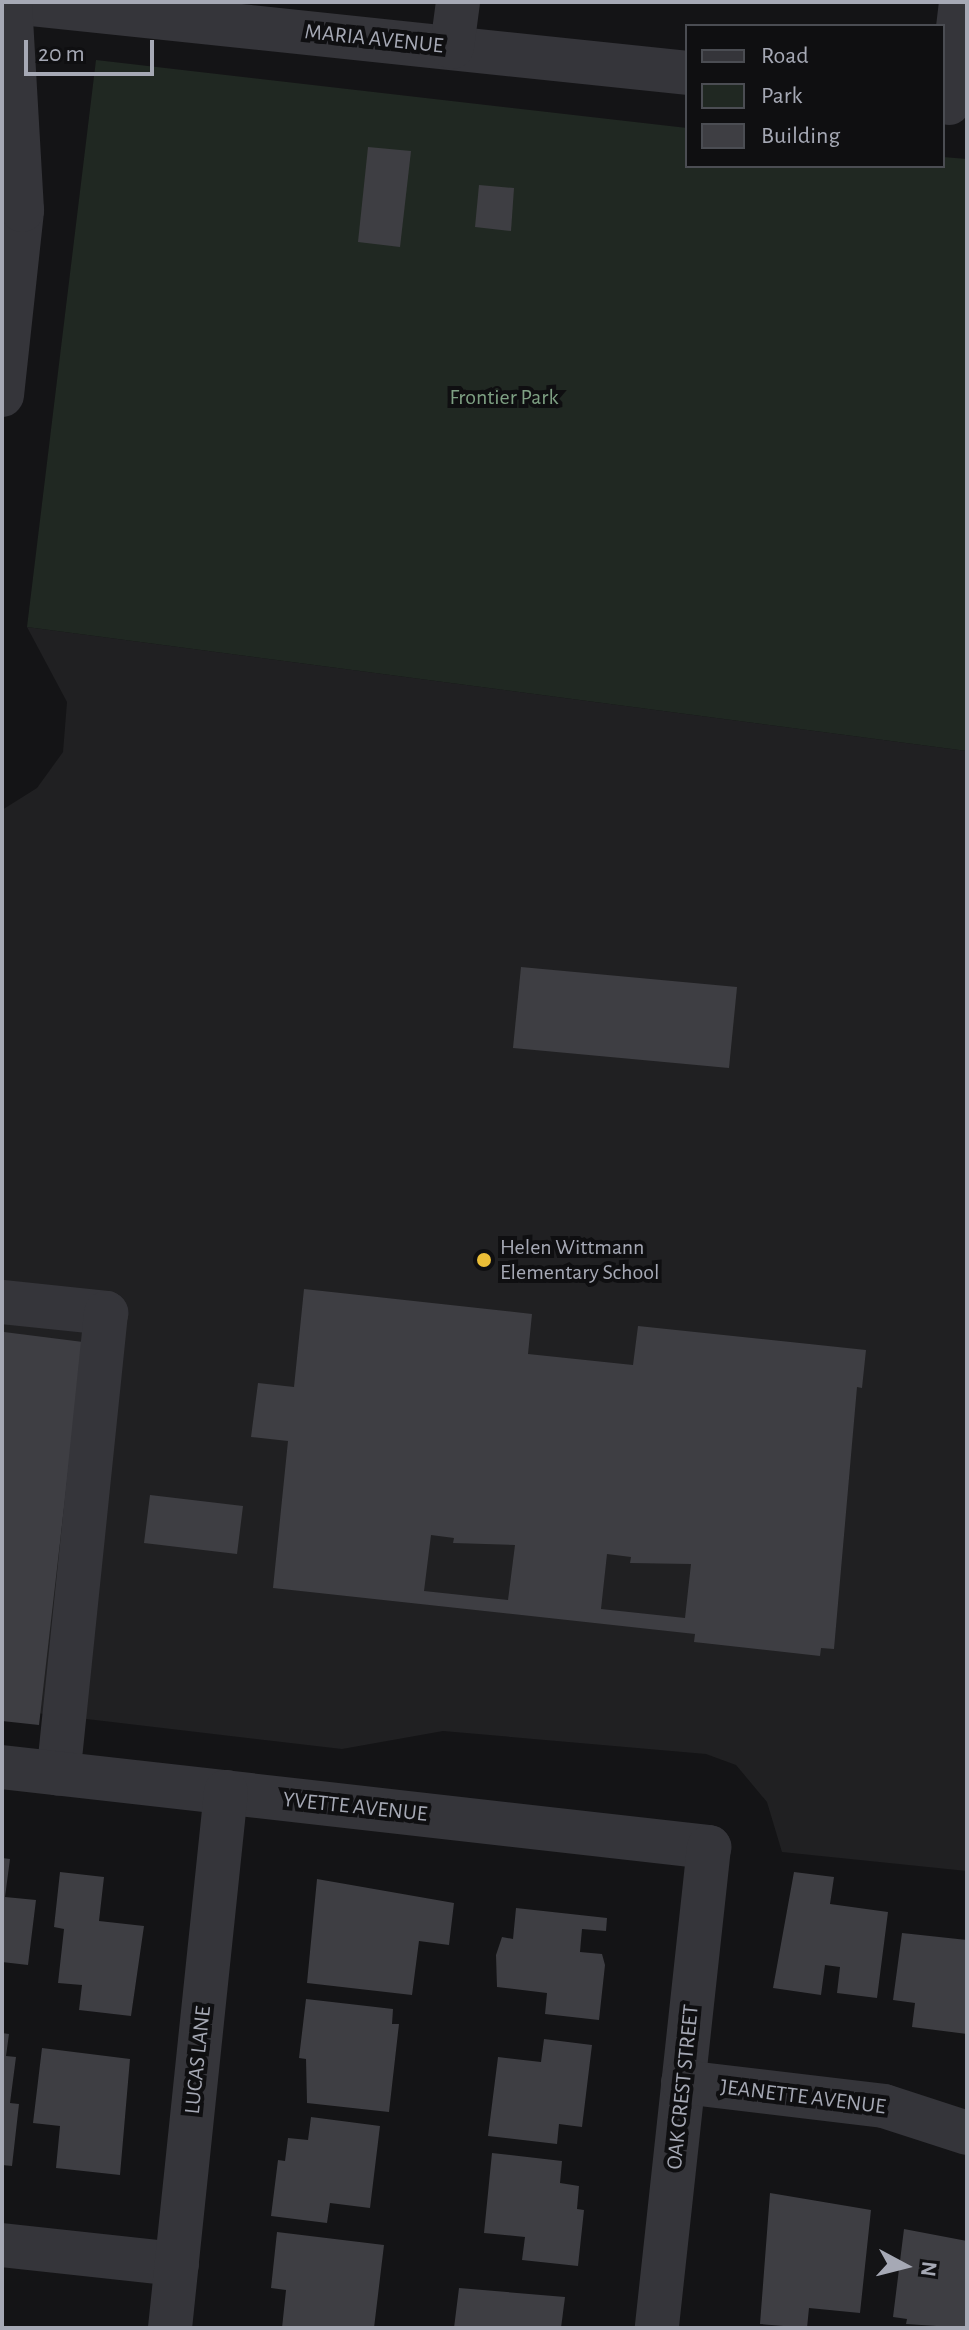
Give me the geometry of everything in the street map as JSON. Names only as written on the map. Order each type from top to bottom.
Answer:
[{"type":"street","name":"MARIA AVENUE","points":[[12,2],[685,73]]},
{"type":"street","points":[[2,395],[12,209],[12,2]]},
{"type":"street","points":[[452,47],[458,2]]},
{"type":"street","points":[[953,103],[961,2]]},
{"type":"street","points":[[2,1302],[106,1313],[58,1774]]},
{"type":"street","name":"YVETTE AVENUE","points":[[2,1767],[709,1847]]},
{"type":"street","name":"LUCAS LANE","points":[[170,2328],[226,1792]]},
{"type":"street","name":"OAK CREST STREET","points":[[657,2328],[709,1847]]},
{"type":"street","name":"JEANETTE AVENUE","points":[[683,2082],[884,2106],[967,2133]]},
{"type":"street","points":[[2,2245],[177,2264]]},
{"type":"shaded area","name":"Helen Wittmann Elementary School","points":[[27,627],[967,751],[967,1871],[782,1852],[767,1802],[736,1765],[706,1754],[443,1731],[342,1749],[2,1709],[2,810],[37,788],[63,752],[67,702]]},
{"type":"green space","name":"Frontier Park","points":[[96,60],[685,128],[685,168],[945,168],[945,157],[967,159],[967,751],[27,627]]},
{"type":"building","points":[[368,147],[411,151],[400,247],[358,242]]},
{"type":"building","points":[[479,185],[514,188],[511,231],[475,227]]},
{"type":"building","points":[[521,967],[737,987],[729,1068],[513,1048]]},
{"type":"building","name":"Helen Wittmann Elementary School","points":[[304,1289],[532,1314],[528,1354],[633,1365],[638,1326],[866,1350],[862,1388],[857,1387],[834,1649],[821,1648],[820,1656],[694,1642],[695,1634],[273,1588],[288,1441],[251,1437],[258,1383],[294,1387]],"holes":[[[431,1535],[454,1538],[453,1543],[515,1545],[508,1600],[424,1591]],[[607,1554],[631,1557],[630,1563],[691,1564],[685,1618],[601,1609]]]},
{"type":"building","points":[[4,1332],[83,1342],[39,1725],[2,1721]]},
{"type":"building","points":[[150,1495],[243,1506],[237,1554],[144,1543]]},
{"type":"building","points":[[2,1858],[10,1859],[5,1897],[36,1900],[28,1965],[2,1962]]},
{"type":"building","points":[[60,1872],[104,1877],[99,1921],[144,1926],[131,2016],[79,2010],[82,1985],[58,1983],[64,1929],[54,1927]]},
{"type":"building","points":[[794,1872],[834,1877],[830,1904],[888,1912],[877,1998],[837,1993],[840,1967],[825,1965],[821,1995],[773,1988]]},
{"type":"building","points":[[317,1879],[454,1903],[449,1945],[419,1941],[412,1995],[307,1983]]},
{"type":"building","points":[[516,1908],[607,1918],[606,1931],[582,1929],[580,1952],[602,1954],[605,1965],[599,2020],[545,2014],[547,1993],[497,1987],[496,1955],[502,1937],[513,1939]]},
{"type":"building","points":[[902,1933],[967,1940],[967,2034],[912,2027],[915,2003],[893,2000]]},
{"type":"building","points":[[306,1999],[393,2009],[392,2024],[399,2024],[389,2112],[307,2103],[306,2059],[299,2058]]},
{"type":"building","points":[[2,2033],[9,2034],[6,2056],[16,2057],[10,2103],[19,2104],[12,2166],[2,2165]]},
{"type":"building","points":[[544,2039],[592,2045],[582,2127],[559,2124],[557,2144],[488,2136],[498,2057],[541,2062]]},
{"type":"building","points":[[42,2048],[130,2059],[120,2175],[56,2168],[60,2126],[33,2123]]},
{"type":"building","points":[[311,2117],[380,2126],[370,2208],[330,2203],[327,2223],[271,2216],[278,2160],[285,2161],[288,2138],[308,2140]]},
{"type":"building","points":[[492,2153],[562,2161],[560,2183],[579,2186],[577,2209],[584,2210],[578,2266],[522,2260],[525,2237],[484,2233]]},
{"type":"building","points":[[770,2193],[871,2210],[860,2313],[809,2308],[807,2328],[760,2324]]},
{"type":"building","points":[[904,2229],[967,2241],[967,2328],[906,2324],[907,2319],[893,2317]]},
{"type":"building","points":[[277,2232],[384,2245],[374,2328],[282,2328],[286,2290],[271,2288]]},
{"type":"building","points":[[459,2288],[565,2297],[561,2328],[454,2328]]},
{"type":"place","name":"Helen Wittmann Elementary School","points":[[484,1260]]}]
